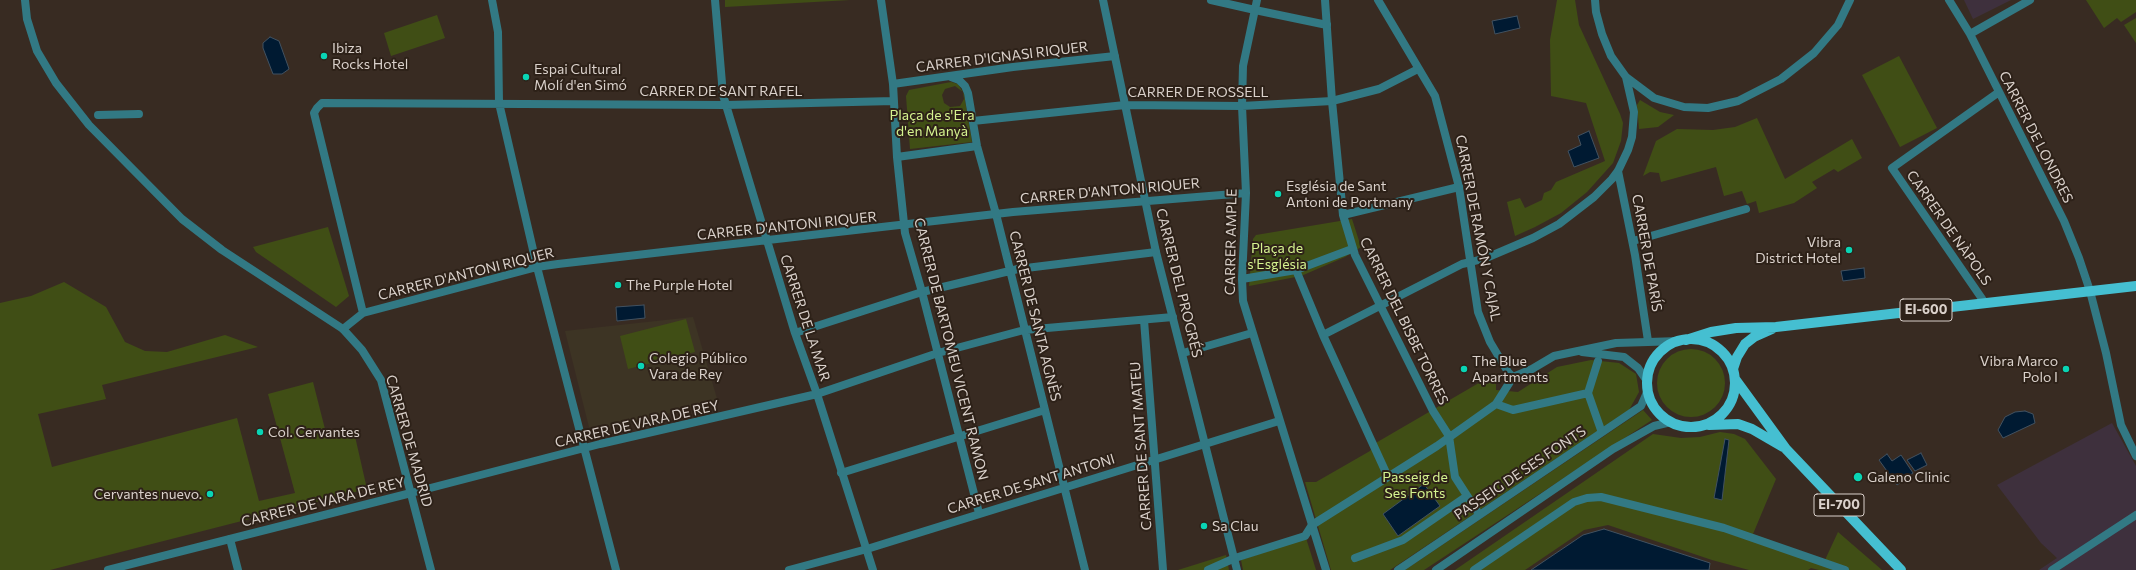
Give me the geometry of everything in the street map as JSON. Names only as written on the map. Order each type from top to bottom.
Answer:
[{"type":"main road","name":"EI-600","points":[[1683,340],[1711,332],[1736,328],[1776,327],[2136,286]]},
{"type":"main road","name":"EI-600","points":[[1734,374],[1737,357],[1749,340],[1776,327]]},
{"type":"main road","points":[[1683,340],[1701,340],[1715,346],[1726,356],[1734,374],[1734,394],[1728,407],[1718,418],[1706,425],[1688,427],[1671,422],[1656,409],[1648,386],[1649,370],[1657,356],[1665,348],[1683,340]]},
{"type":"main road","name":"EI-700","points":[[1734,374],[1786,449],[1901,570]]},
{"type":"main road","name":"EI-700","points":[[1706,425],[1738,424],[1752,429],[1786,449]]},
{"type":"street","name":"CARRER DE MADRID","points":[[25,0],[27,19],[37,52],[56,83],[89,125],[182,219],[228,254],[343,329],[362,350],[381,380],[431,570]]},
{"type":"street","points":[[492,0],[498,32],[499,103],[537,267],[616,570]]},
{"type":"street","name":"CARRER DE LA MAR","points":[[715,0],[723,95],[795,333],[817,394],[874,570]]},
{"type":"street","name":"CARRER DE BARTOMEU VICENT RAMON","points":[[881,0],[893,84],[897,157],[904,225],[979,513]]},
{"type":"street","name":"CARRER DEL PROGRÉS","points":[[1103,0],[1156,252],[1183,353],[1237,570]]},
{"type":"street","points":[[1211,0],[1327,25]]},
{"type":"street","name":"CARRER AMPLE","points":[[1257,0],[1243,66],[1242,106],[1246,193],[1242,279],[1243,301],[1326,570]]},
{"type":"street","name":"CARRER DEL BISBE TORRES","points":[[1325,0],[1332,101],[1343,215],[1352,249],[1433,411],[1449,436]]},
{"type":"street","name":"CARRER DE RAMÓN Y CAJAL","points":[[1378,0],[1435,96],[1459,187],[1471,262],[1474,293],[1484,329],[1501,364],[1513,377]]},
{"type":"street","points":[[1595,0],[1596,12],[1602,34],[1611,56],[1626,77],[1654,98],[1684,107],[1708,108],[1738,101],[1781,79],[1814,53],[1838,25],[1850,0]]},
{"type":"street","name":"CARRER DE LONDRES","points":[[1949,0],[1970,34],[2064,221],[2090,291],[2121,425],[2136,456]]},
{"type":"street","points":[[1970,34],[2030,0]]},
{"type":"street","name":"CARRER D'IGNASI RIQUER","points":[[893,84],[1013,67],[1115,56]]},
{"type":"street","name":"CARRER DE ROSSELL","points":[[973,121],[1125,105],[1242,106],[1332,101],[1379,89],[1418,69]]},
{"type":"street","name":"CARRER DE SANTA AGNÈS","points":[[950,77],[959,80],[965,86],[978,146],[1085,570]]},
{"type":"street","points":[[1323,335],[1379,305],[1462,264],[1486,258],[1526,241],[1559,224],[1594,197],[1618,171],[1628,150],[1632,137],[1634,112],[1626,77]]},
{"type":"street","name":"CARRER DE NÀPOLS","points":[[1985,303],[1892,168],[1999,92]]},
{"type":"street","name":"CARRER DE SANT RAFEL","points":[[363,313],[314,113],[322,103],[726,105],[894,101]]},
{"type":"street","points":[[98,116],[139,114]]},
{"type":"street","points":[[897,157],[978,146]]},
{"type":"street","name":"CARRER DE PARÍS","points":[[1618,171],[1633,241],[1648,340]]},
{"type":"street","points":[[1343,215],[1459,187]]},
{"type":"street","name":"CARRER D'ANTONI RIQUER","points":[[343,329],[355,317],[363,313],[537,267],[996,214],[1145,200],[1246,193]]},
{"type":"street","points":[[1633,241],[1746,209]]},
{"type":"street","points":[[1242,279],[1296,270],[1352,249]]},
{"type":"street","points":[[795,333],[922,292],[1009,270],[1156,252]]},
{"type":"street","points":[[1296,270],[1323,335],[1388,477]]},
{"type":"street","name":"CARRER DE VARA DE REY","points":[[108,570],[585,449],[817,394],[938,353],[1024,330],[1173,317]]},
{"type":"street","name":"CARRER DE SANT MATEU","points":[[1144,320],[1163,570]]},
{"type":"street","points":[[1183,353],[1252,333]]},
{"type":"street","points":[[1208,570],[1235,558],[1305,536],[1312,525],[1437,446],[1496,404],[1513,377],[1532,369],[1554,356],[1616,342],[1683,340]]},
{"type":"street","points":[[1576,351],[1624,358],[1638,368],[1648,386]]},
{"type":"street","points":[[1598,361],[1588,393],[1601,430]]},
{"type":"street","name":"PASSEIG DE SES FONTS","points":[[1398,570],[1641,406],[1648,386]]},
{"type":"street","points":[[1496,404],[1513,410],[1588,393]]},
{"type":"street","points":[[842,473],[1045,410]]},
{"type":"street","name":"CARRER DE SANT ANTONI","points":[[789,570],[867,549],[1279,421]]},
{"type":"street","points":[[1436,570],[1613,449],[1654,426],[1671,422]]},
{"type":"street","points":[[1449,436],[1455,477],[1477,511]]},
{"type":"street","points":[[1355,558],[1403,540],[1467,496]]},
{"type":"street","points":[[1474,570],[1574,502],[1587,498],[1601,498],[1724,528],[1845,570]]},
{"type":"street","points":[[2052,570],[2136,515]]},
{"type":"street","points":[[230,539],[238,570]]},
{"type":"shaded area","points":[[1964,0],[2011,0],[1973,19]]},
{"type":"shaded area","name":"Colegio Público Vara de Rey","points":[[693,317],[718,402],[598,430],[589,427],[565,331]]},
{"type":"shaded area","points":[[2112,423],[2136,466],[2136,570],[2039,570],[2057,558],[2041,543],[1997,485]]},
{"type":"green space","points":[[725,0],[850,0],[725,7]]},
{"type":"green space","points":[[1557,0],[1575,0],[1579,25],[1623,123],[1621,141],[1613,163],[1587,192],[1561,213],[1515,236],[1507,202],[1520,198],[1525,208],[1542,200],[1544,193],[1551,190],[1556,182],[1605,161],[1586,103],[1551,96],[1550,40]]},
{"type":"green space","points":[[2086,0],[2136,0],[2136,12],[2121,22],[2117,18],[2104,28]]},
{"type":"green space","points":[[437,15],[445,38],[391,56],[384,33]]},
{"type":"green space","points":[[2136,18],[2136,43],[2124,25]]},
{"type":"green space","points":[[1899,56],[1937,128],[1900,147],[1862,75]]},
{"type":"green space","name":"Plaça de s'Era d'en Manyà","points":[[951,82],[958,84],[963,92],[964,94],[972,142],[910,149],[906,96],[909,90]],"holes":[[[955,86],[963,92],[964,99],[960,106],[950,107],[944,103],[942,95],[945,89]]]},
{"type":"green space","points":[[1640,100],[1660,112],[1674,115],[1658,127],[1639,129],[1637,105]]},
{"type":"green space","points":[[1757,118],[1785,179],[1852,139],[1862,158],[1838,172],[1834,169],[1812,182],[1817,188],[1794,203],[1759,213],[1756,201],[1747,204],[1742,191],[1724,196],[1716,167],[1661,182],[1659,173],[1650,172],[1643,176],[1656,141],[1677,129],[1713,130],[1735,127]]},
{"type":"green space","name":"Plaça de s'Església","points":[[1352,219],[1361,247],[1345,257],[1301,276],[1249,286],[1253,239],[1256,235]]},
{"type":"green space","points":[[328,227],[349,296],[336,307],[256,252],[253,247]]},
{"type":"green space","points":[[64,282],[106,307],[125,342],[145,351],[167,352],[225,335],[258,347],[102,385],[106,399],[38,414],[52,467],[237,418],[259,501],[295,493],[268,394],[313,382],[327,437],[354,432],[367,489],[50,570],[0,570],[0,303],[31,296]]},
{"type":"green space","points":[[686,319],[695,352],[628,369],[620,336]]},
{"type":"green space","points":[[1691,349],[1704,352],[1715,359],[1722,370],[1725,383],[1722,396],[1715,407],[1704,414],[1691,417],[1678,414],[1667,407],[1660,396],[1657,383],[1660,370],[1667,359],[1678,352]]},
{"type":"green space","name":"Passeig de Ses Fonts","points":[[1591,360],[1619,363],[1636,374],[1639,392],[1629,410],[1390,570],[1331,570],[1305,482],[1316,482],[1370,451],[1374,444],[1496,373],[1496,390],[1518,392],[1557,367]]},
{"type":"green space","points":[[1643,410],[1652,420],[1424,570],[1405,570]]},
{"type":"green space","points":[[1720,432],[1734,434],[1745,439],[1776,479],[1753,534],[1825,560],[1838,532],[1882,570],[1819,570],[1811,568],[1808,570],[1749,570],[1712,560],[1608,525],[1584,530],[1525,570],[1455,570],[1653,434],[1681,438],[1700,437]]},
{"type":"green space","points":[[1306,538],[1316,570],[1243,570],[1241,560]]},
{"type":"green space","points":[[1226,555],[1229,570],[1178,570]]},
{"type":"water","points":[[1517,16],[1520,28],[1495,34],[1492,21]]},
{"type":"water","points":[[270,37],[279,41],[289,69],[282,74],[273,74],[263,48],[263,43]]},
{"type":"water","points":[[1589,131],[1599,158],[1574,167],[1568,151],[1581,145],[1578,136]]},
{"type":"water","points":[[1864,268],[1865,278],[1843,281],[1841,271]]},
{"type":"water","points":[[644,305],[645,318],[617,321],[616,307]]},
{"type":"water","points":[[2025,411],[2033,414],[2035,423],[2003,438],[1998,430],[2005,417],[2015,412]]},
{"type":"water","points":[[1725,439],[1729,440],[1722,500],[1714,498]]},
{"type":"water","points":[[1921,453],[1927,465],[1915,471],[1907,460]]},
{"type":"water","points":[[1887,454],[1892,461],[1901,455],[1913,473],[1897,485],[1879,460]]},
{"type":"water","points":[[1424,484],[1440,506],[1398,536],[1383,514]]},
{"type":"water","points":[[1604,529],[1710,563],[1709,570],[1531,570],[1583,535]]},
{"type":"place","name":"Ibiza Rocks Hotel","points":[[324,56]]},
{"type":"place","name":"Espai Cultural Molí d'en Simó","points":[[526,77]]},
{"type":"place","name":"Església de Sant Antoni de Portmany","points":[[1278,194]]},
{"type":"place","name":"Vibra District Hotel","points":[[1849,250]]},
{"type":"place","name":"The Purple Hotel","points":[[618,285]]},
{"type":"place","name":"Colegio Público Vara de Rey","points":[[641,366]]},
{"type":"place","name":"The Blue Apartments","points":[[1464,369]]},
{"type":"place","name":"Vibra Marco Polo I","points":[[2066,369]]},
{"type":"place","name":"Col. Cervantes","points":[[260,432]]},
{"type":"place","name":"Galeno Clinic","points":[[1858,477]]},
{"type":"place","name":"Cervantes nuevo.","points":[[210,494]]},
{"type":"place","name":"Sa Clau","points":[[1204,526]]}]
